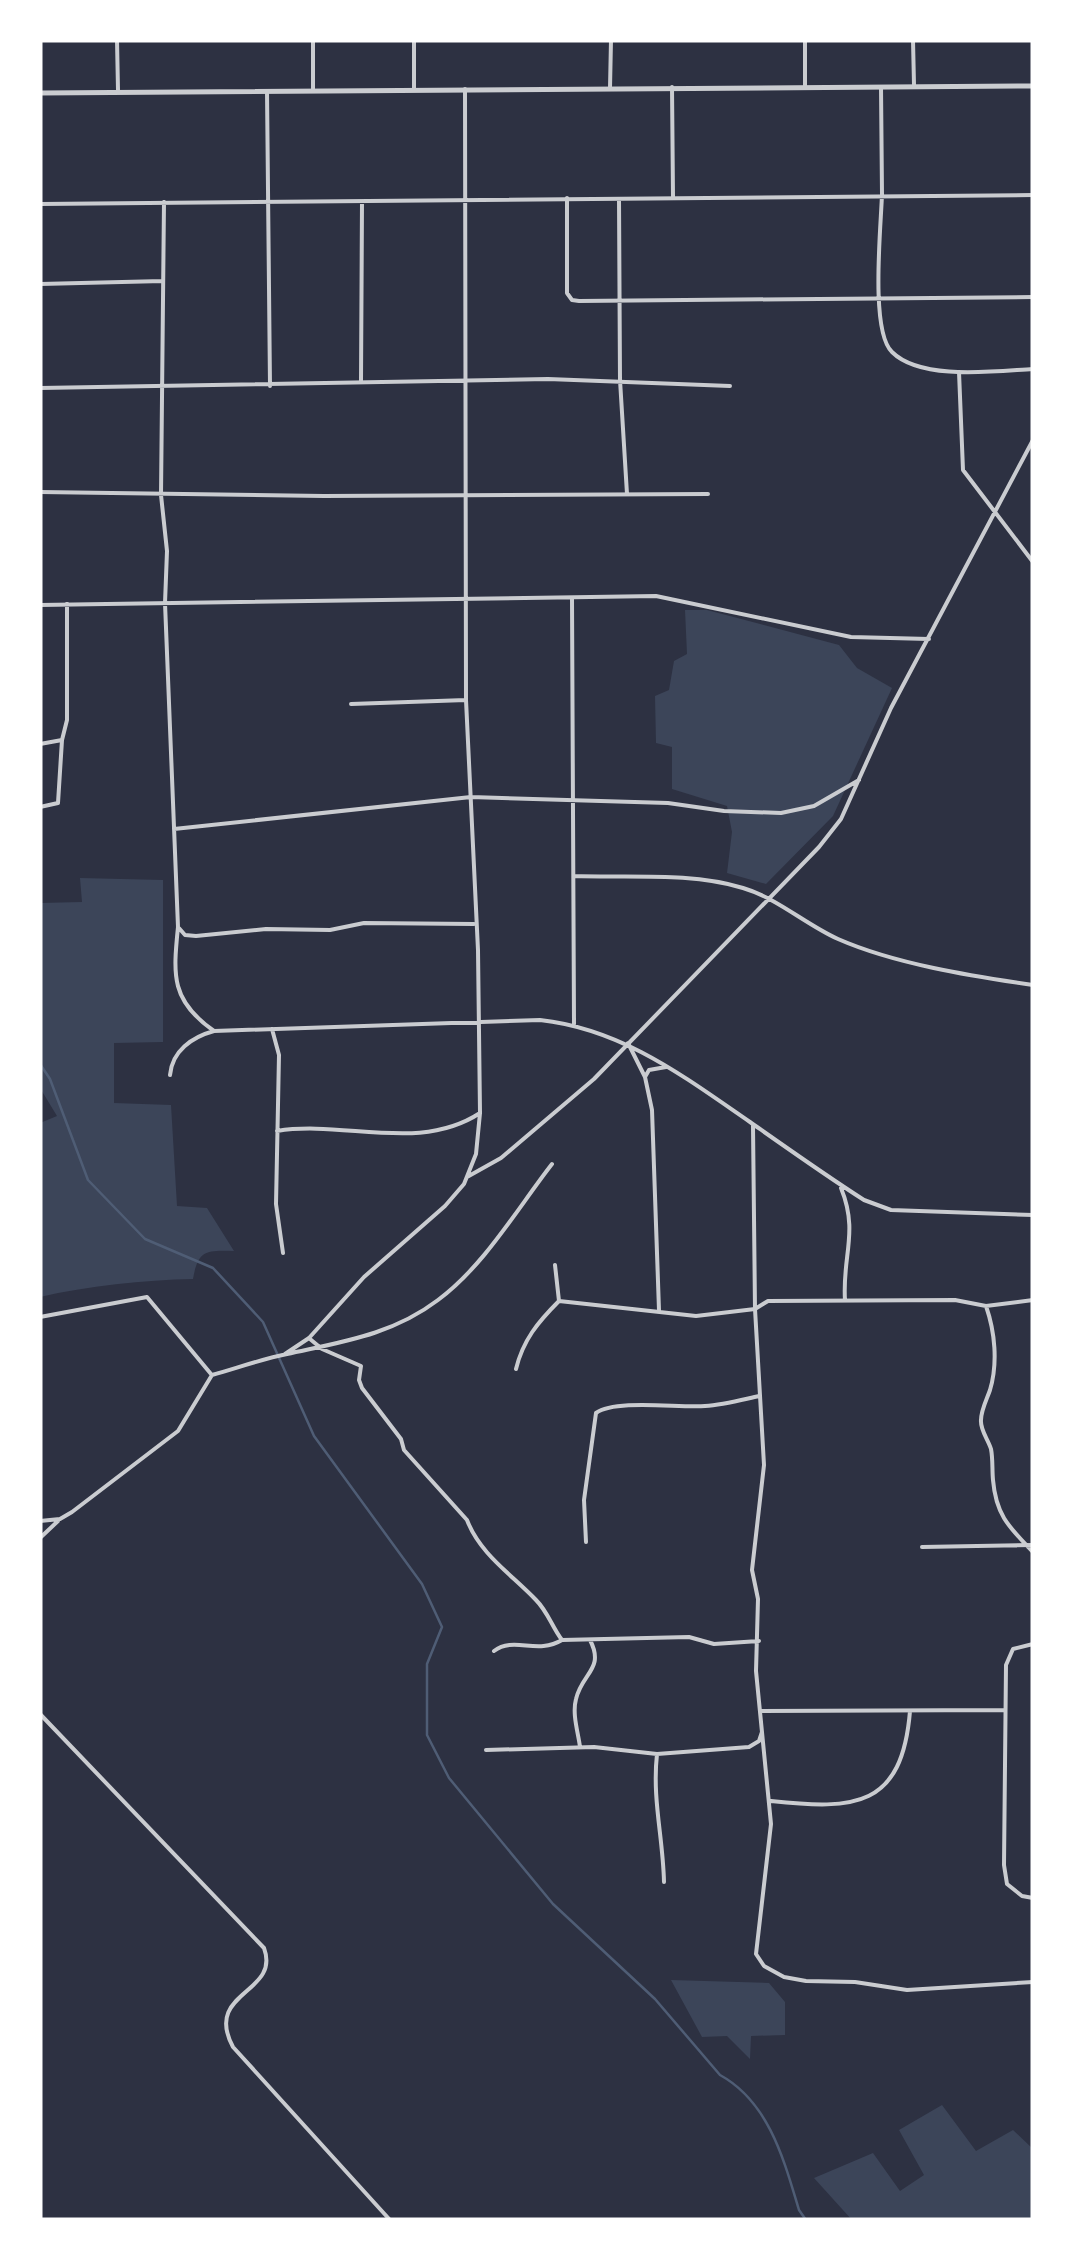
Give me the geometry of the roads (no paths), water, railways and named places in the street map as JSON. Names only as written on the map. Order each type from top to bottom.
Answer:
[{"type":"street","points":[[117,40],[118,92]]},
{"type":"street","points":[[312,92],[313,40]]},
{"type":"street","points":[[414,40],[414,90]]},
{"type":"street","points":[[610,40],[610,88]]},
{"type":"street","points":[[805,40],[805,88]]},
{"type":"street","points":[[913,40],[914,88]]},
{"type":"street","points":[[40,93],[1033,86]]},
{"type":"street","points":[[672,87],[673,198]]},
{"type":"street","points":[[881,87],[879,299],[884,340],[895,356],[919,366],[959,372],[1033,369]]},
{"type":"street","points":[[284,1354],[309,1338],[364,1277],[444,1206],[467,1177],[476,1154],[480,1113],[479,1024],[466,700],[465,89]]},
{"type":"street","points":[[267,91],[270,386]]},
{"type":"street","points":[[40,204],[1033,195]]},
{"type":"street","points":[[567,198],[567,293],[572,300],[1033,297]]},
{"type":"street","points":[[619,198],[620,380],[627,494]]},
{"type":"street","points":[[164,202],[161,495],[167,551],[165,603],[178,927],[175,963],[178,991],[193,1016],[214,1031]]},
{"type":"street","points":[[361,382],[362,202]]},
{"type":"street","points":[[40,284],[164,281]]},
{"type":"street","points":[[959,372],[963,470],[1033,562]]},
{"type":"street","points":[[40,388],[620,380],[730,386]]},
{"type":"street","points":[[467,1177],[501,1158],[594,1079],[819,847],[841,819],[891,708],[1033,440]]},
{"type":"street","points":[[40,492],[708,494]]},
{"type":"street","points":[[40,605],[656,596],[850,636],[929,639]]},
{"type":"street","points":[[572,597],[574,1024]]},
{"type":"street","points":[[40,807],[58,803],[67,720],[67,604]]},
{"type":"street","points":[[351,704],[466,700]]},
{"type":"street","points":[[40,744],[62,740]]},
{"type":"street","points":[[174,830],[471,798],[668,802],[724,811],[799,812],[860,780]]},
{"type":"street","points":[[574,876],[720,882],[768,898],[840,940],[1033,985]]},
{"type":"street","points":[[178,927],[185,935],[196,936],[266,929],[330,930],[364,923],[475,924]]},
{"type":"street","points":[[170,1075],[171,1064],[181,1050],[195,1036],[214,1031],[540,1020],[574,1024],[628,1043],[669,1066],[864,1200],[891,1210],[1033,1214]]},
{"type":"street","points":[[272,1029],[278,1055],[276,1204],[283,1252]]},
{"type":"street","points":[[628,1043],[646,1077],[656,1148],[659,1310]]},
{"type":"street","points":[[646,1077],[648,1070],[669,1066]]},
{"type":"street","points":[[277,1131],[333,1127],[350,1133],[373,1129],[416,1135],[461,1126],[480,1113]]},
{"type":"street","points":[[753,1124],[754,1310],[764,1465],[752,1570],[759,1641],[756,1671],[769,1801],[767,1880],[756,1954],[764,1966],[784,1977],[806,1981],[855,1982],[906,1990],[1033,1982]]},
{"type":"street","points":[[40,1538],[60,1519],[164,1444],[186,1420],[212,1375],[381,1332],[441,1298],[465,1276],[552,1164]]},
{"type":"street","points":[[839,1184],[852,1220],[843,1274],[845,1300]]},
{"type":"street","points":[[555,1265],[559,1301]]},
{"type":"street","points":[[40,1317],[147,1297],[212,1375]]},
{"type":"street","points":[[559,1301],[696,1316],[754,1310],[768,1301],[955,1300],[986,1306],[1033,1300]]},
{"type":"street","points":[[516,1369],[533,1327],[559,1301]]},
{"type":"street","points":[[986,1306],[994,1327],[994,1360],[992,1385],[980,1418],[991,1449],[992,1482],[1001,1516],[1033,1552]]},
{"type":"street","points":[[309,1338],[361,1366],[362,1388],[401,1439],[404,1450],[466,1520],[472,1534],[495,1562],[538,1601],[562,1640]]},
{"type":"street","points":[[586,1542],[584,1500],[596,1413],[619,1406],[710,1406],[759,1396]]},
{"type":"street","points":[[40,1521],[60,1519]]},
{"type":"street","points":[[922,1546],[1033,1545]]},
{"type":"street","points":[[494,1651],[504,1644],[546,1648],[562,1640],[689,1637],[714,1644],[759,1641]]},
{"type":"street","points":[[580,1747],[574,1710],[576,1697],[595,1662],[596,1652],[590,1640]]},
{"type":"street","points":[[1033,1644],[1013,1650],[1006,1664],[1004,1865],[1007,1884],[1022,1896],[1033,1898]]},
{"type":"street","points":[[769,1801],[826,1804],[868,1799],[896,1770],[902,1758],[910,1710]]},
{"type":"street","points":[[762,1711],[1005,1710]]},
{"type":"street","points":[[40,1714],[264,1948],[267,1964],[262,1976],[230,2007],[224,2018],[224,2030],[233,2047],[390,2220]]},
{"type":"street","points":[[486,1750],[580,1747],[656,1754],[749,1747],[759,1741],[764,1729]]},
{"type":"street","points":[[656,1754],[654,1804],[663,1847],[664,1882]]},
{"type":"waterway","points":[[40,1064],[50,1079],[88,1180],[145,1239],[213,1268],[263,1322],[314,1436],[422,1584],[442,1627],[427,1664],[427,1735],[449,1778],[553,1904],[655,1999],[720,2075],[751,2100],[772,2134],[806,2220]]}]
